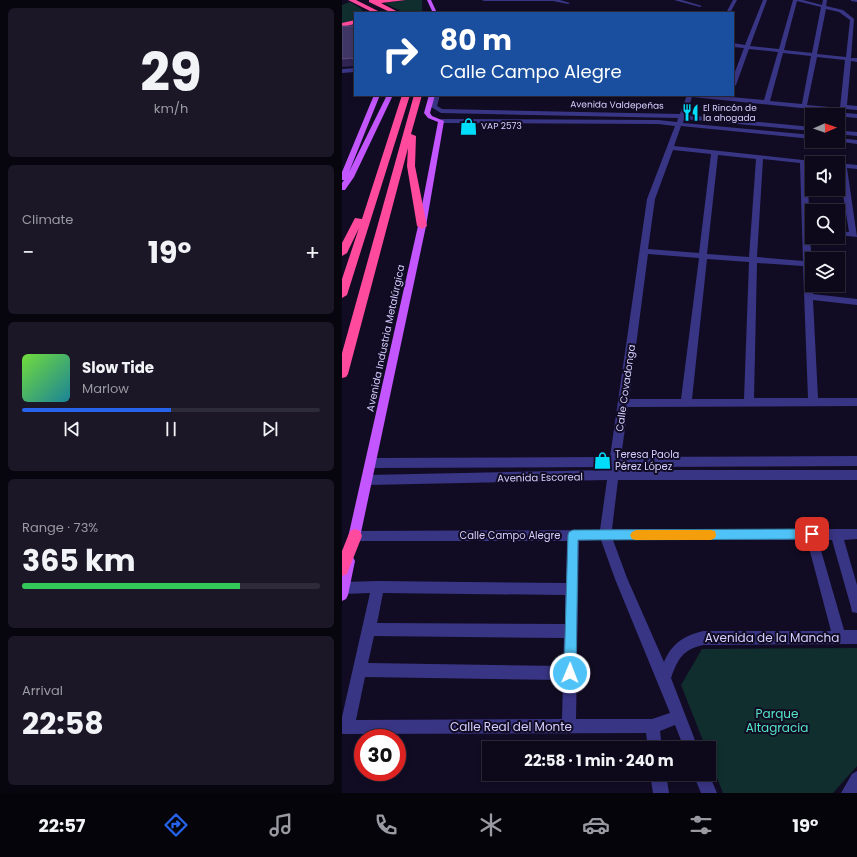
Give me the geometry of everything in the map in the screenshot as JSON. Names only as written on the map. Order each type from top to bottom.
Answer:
[{"type":"highway","points":[[352,0],[377,12]]},
{"type":"highway","points":[[370,0],[387,2],[403,0]]},
{"type":"highway","points":[[370,0],[395,12]]},
{"type":"highway","points":[[360,4],[364,12]]},
{"type":"highway","points":[[342,26],[354,22]]},
{"type":"highway","points":[[342,295],[406,96]]},
{"type":"highway","points":[[342,374],[418,96]]},
{"type":"highway","points":[[412,114],[411,166],[422,226]]},
{"type":"highway","points":[[342,253],[355,229],[392,135]]},
{"type":"highway","points":[[342,569],[354,536]]},
{"type":"main road","points":[[425,0],[426,8]]},
{"type":"main road","points":[[430,0],[435,12]]},
{"type":"main road","points":[[342,30],[353,30]]},
{"type":"main road","points":[[342,181],[377,96]]},
{"type":"main road","points":[[342,188],[350,177],[390,96]]},
{"type":"main road","points":[[432,96],[427,113],[430,117],[441,120]]},
{"type":"main road","name":"Avenida Industria Metalúrgica","points":[[343,591],[422,226],[441,120]]},
{"type":"street","points":[[484,0],[553,0],[567,6],[574,0]]},
{"type":"street","points":[[676,0],[700,6]]},
{"type":"street","points":[[697,12],[703,0]]},
{"type":"street","points":[[728,12],[734,0]]},
{"type":"street","points":[[734,82],[765,0]]},
{"type":"street","points":[[766,103],[796,0],[841,11],[852,20],[843,108]]},
{"type":"street","points":[[804,107],[825,0]]},
{"type":"street","points":[[853,0],[857,1]]},
{"type":"street","points":[[734,45],[857,60]]},
{"type":"street","points":[[342,71],[354,70]]},
{"type":"street","points":[[342,74],[354,74]]},
{"type":"street","name":"Avenida Valdepeñas","points":[[437,96],[434,107],[438,110],[680,120],[805,129]]},
{"type":"street","name":"Calle Covadonga","points":[[664,678],[605,535],[651,200],[690,96]]},
{"type":"street","points":[[710,96],[729,97],[814,108]]},
{"type":"street","points":[[845,111],[857,108]]},
{"type":"street","points":[[483,119],[480,115],[487,112]]},
{"type":"street","points":[[845,112],[857,116]]},
{"type":"street","name":"Avenida Valdepeñas","points":[[441,120],[680,120],[805,137]]},
{"type":"street","points":[[845,133],[857,134]]},
{"type":"street","points":[[845,141],[857,142]]},
{"type":"street","points":[[670,148],[803,161],[807,204]]},
{"type":"street","points":[[686,403],[715,152]]},
{"type":"street","points":[[749,403],[753,260],[760,157]]},
{"type":"street","points":[[845,166],[857,167]]},
{"type":"street","points":[[845,185],[855,234],[845,233]]},
{"type":"street","points":[[643,251],[805,264]]},
{"type":"street","points":[[809,292],[813,402]]},
{"type":"street","points":[[809,296],[857,302]]},
{"type":"street","points":[[623,403],[857,402]]},
{"type":"street","name":"Avenida Escoreal","points":[[370,462],[614,463],[857,461]]},
{"type":"street","name":"Avenida Escoreal","points":[[367,480],[613,475],[857,475]]},
{"type":"street","points":[[812,534],[839,637]]},
{"type":"street","points":[[836,534],[857,607]]},
{"type":"street","name":"Calle Campo Alegre","points":[[354,536],[857,534]]},
{"type":"street","points":[[569,727],[573,535]]},
{"type":"street","points":[[343,591],[378,587],[572,589]]},
{"type":"street","points":[[345,727],[360,670],[378,587]]},
{"type":"street","points":[[369,629],[571,631]]},
{"type":"street","name":"Avenida de la Mancha","points":[[664,678],[675,654],[681,645],[689,640],[703,638],[857,637]]},
{"type":"street","points":[[360,670],[570,673]]},
{"type":"street","points":[[664,678],[688,741]]},
{"type":"street","name":"Calle Real del Monte","points":[[345,727],[652,726],[679,717]]},
{"type":"street","points":[[652,726],[654,741]]},
{"type":"street","points":[[849,793],[857,779]]},
{"type":"street","points":[[659,781],[661,793]]},
{"type":"street","points":[[704,781],[708,793]]},
{"type":"green space","points":[[422,0],[422,12],[403,12],[384,3]]},
{"type":"green space","points":[[350,2],[364,12],[354,12],[354,20],[342,24],[342,5]]},
{"type":"green space","name":"Parque Altagracia","points":[[857,648],[857,766],[833,793],[723,793],[716,775],[716,741],[703,741],[681,685],[702,649]]},
{"type":"building","points":[[342,26],[354,26],[354,60],[352,58],[342,59]]},
{"type":"slow traffic","points":[[636,535],[711,535]]},
{"type":"place","name":"El Rincón de la ahogada","points":[[690,113]]},
{"type":"place","name":"VAP 2573","points":[[468,126]]},
{"type":"place","name":"Teresa Paola Pérez López","points":[[602,460]]},
{"type":"route","points":[[570,673],[573,535],[812,534]]}]
